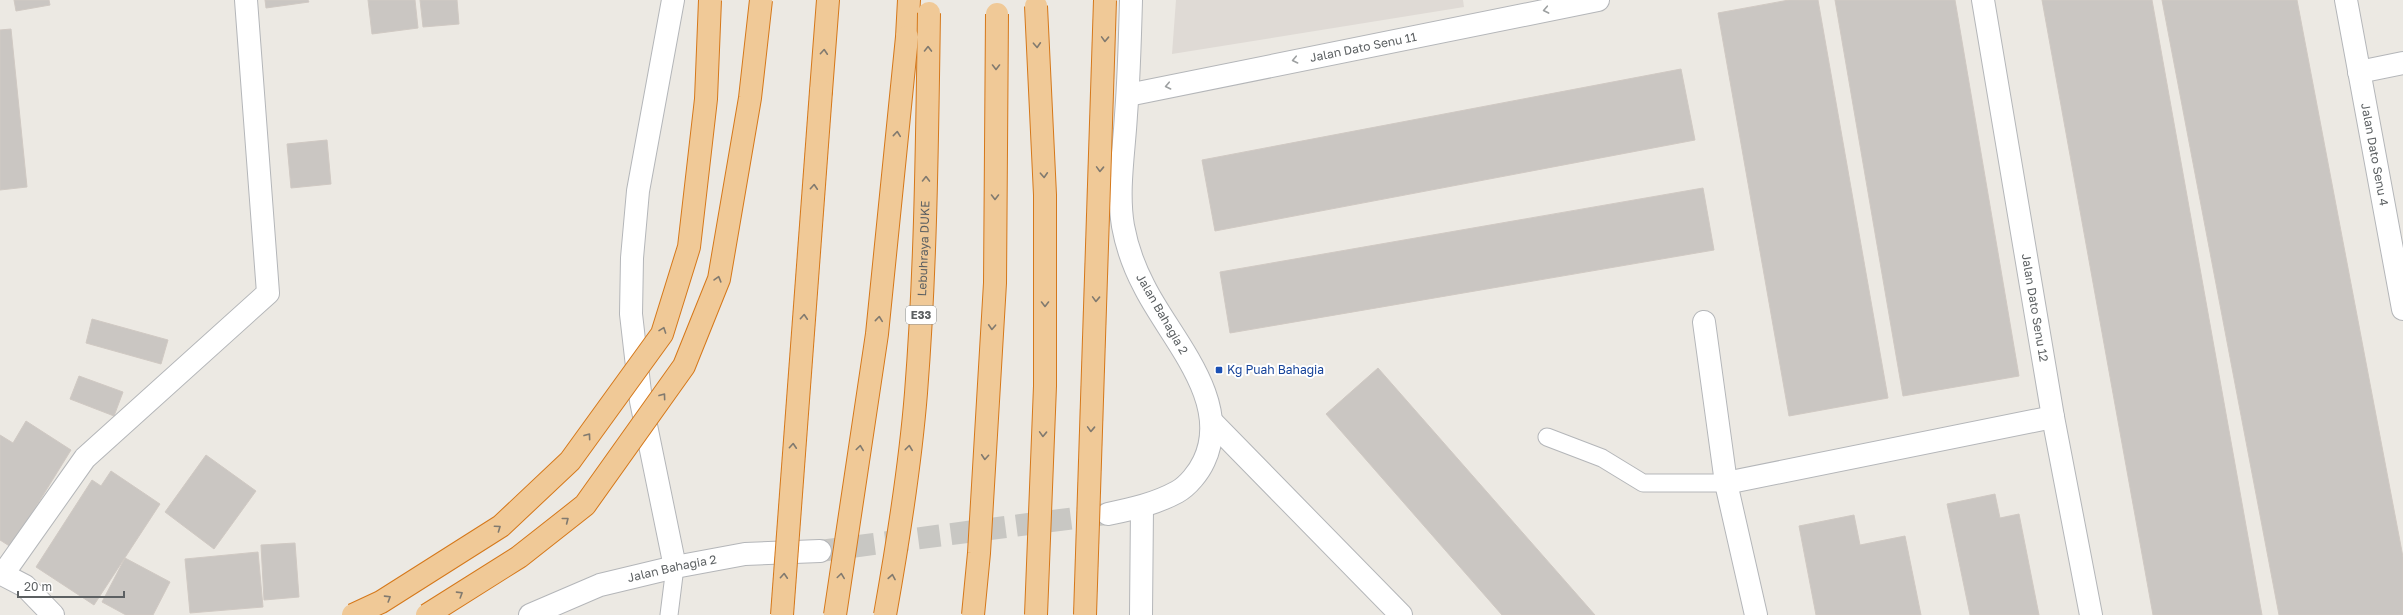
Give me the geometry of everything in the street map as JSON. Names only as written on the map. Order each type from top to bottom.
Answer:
[{"type":"highway","points":[[353,615],[381,602],[501,526],[570,461],[662,334],[689,247],[706,99],[710,0]]},
{"type":"highway","points":[[427,615],[519,557],[585,505],[684,366],[719,279],[750,98],[761,0]]},
{"type":"highway","points":[[782,615],[828,0]]},
{"type":"highway","points":[[835,615],[877,334],[907,37],[909,0]]},
{"type":"highway","points":[[1085,615],[1105,0]]},
{"type":"highway","points":[[1035,3],[1045,195],[1045,386],[1036,615]]},
{"type":"highway","name":"Lebuhraya DUKE","points":[[885,615],[897,548],[916,394],[925,237],[929,7]]},
{"type":"highway","points":[[973,615],[979,553],[995,283],[996,7]]},
{"type":"street","points":[[53,615],[25,586],[2,573],[85,458],[268,293],[246,0]]},
{"type":"street","points":[[673,0],[638,191],[632,258],[631,314],[640,401],[675,568]]},
{"type":"street","name":"Jalan Bahagia 2","points":[[1108,514],[1142,506],[1178,492],[1200,471],[1211,447],[1212,422],[1197,376],[1144,287],[1128,253],[1120,196],[1128,95],[1131,0]]},
{"type":"street","name":"Jalan Dato Senu 11","points":[[1128,95],[1598,0]]},
{"type":"street","name":"Jalan Dato Senu 12","points":[[1984,0],[2053,417],[2091,615]]},
{"type":"street","name":"Jalan Dato Senu 4","points":[[2346,0],[2403,309]]},
{"type":"street","points":[[2359,72],[2403,63]]},
{"type":"street","points":[[1704,322],[1726,483],[1756,615]]},
{"type":"street","points":[[1726,483],[2053,417]]},
{"type":"street","points":[[1212,422],[1401,615]]},
{"type":"street","points":[[1141,615],[1142,506]]},
{"type":"street","name":"Jalan Bahagia 2","points":[[530,615],[600,585],[675,568],[745,554],[820,551]]},
{"type":"lane","points":[[1547,437],[1602,458],[1642,483],[1726,483]]},
{"type":"lane","points":[[669,615],[675,568]]},
{"type":"shaded area","points":[[1176,0],[1463,0],[1464,7],[1172,54]]},
{"type":"building","points":[[14,0],[49,0],[50,5],[16,11]]},
{"type":"building","points":[[265,0],[308,0],[309,2],[266,8]]},
{"type":"building","points":[[368,0],[415,0],[418,28],[372,34]]},
{"type":"building","points":[[420,0],[457,0],[459,24],[423,27]]},
{"type":"building","points":[[1789,0],[1818,0],[1888,398],[1789,416],[1718,13]]},
{"type":"building","points":[[1835,0],[1955,0],[2019,376],[1903,396]]},
{"type":"building","points":[[2042,0],[2152,0],[2262,615],[2153,615]]},
{"type":"building","points":[[2162,0],[2297,0],[2403,557],[2403,615],[2279,615]]},
{"type":"building","points":[[11,29],[27,187],[0,190],[0,30]]},
{"type":"building","points":[[1681,69],[1695,140],[1215,231],[1202,160]]},
{"type":"building","points":[[327,140],[331,184],[291,188],[287,144]]},
{"type":"building","points":[[1703,188],[1714,250],[1230,333],[1220,272]]},
{"type":"building","points":[[92,319],[168,340],[161,364],[86,343]]},
{"type":"building","points":[[1378,368],[1595,615],[1502,615],[1326,414]]},
{"type":"building","points":[[79,376],[123,392],[114,416],[70,399]]},
{"type":"building","points":[[26,421],[71,450],[11,547],[0,540],[0,435],[13,443]]},
{"type":"building","points":[[206,455],[256,491],[214,549],[165,512]]},
{"type":"building","points":[[111,471],[160,504],[94,605],[36,567],[92,480],[101,486]]},
{"type":"building","points":[[1995,494],[2000,518],[2019,514],[2039,615],[1970,615],[1947,504]]},
{"type":"building","points":[[1854,515],[1860,545],[1905,536],[1921,615],[1816,615],[1799,526]]},
{"type":"building","points":[[295,543],[299,597],[264,600],[261,545]]},
{"type":"building","points":[[258,552],[263,607],[190,613],[185,559]]},
{"type":"building","points":[[125,558],[170,582],[153,615],[126,615],[102,602]]},
{"type":"tunnel","points":[[820,551],[1106,514]]},
{"type":"place","name":"Kg Puah Bahagia","points":[[1219,370]]}]
